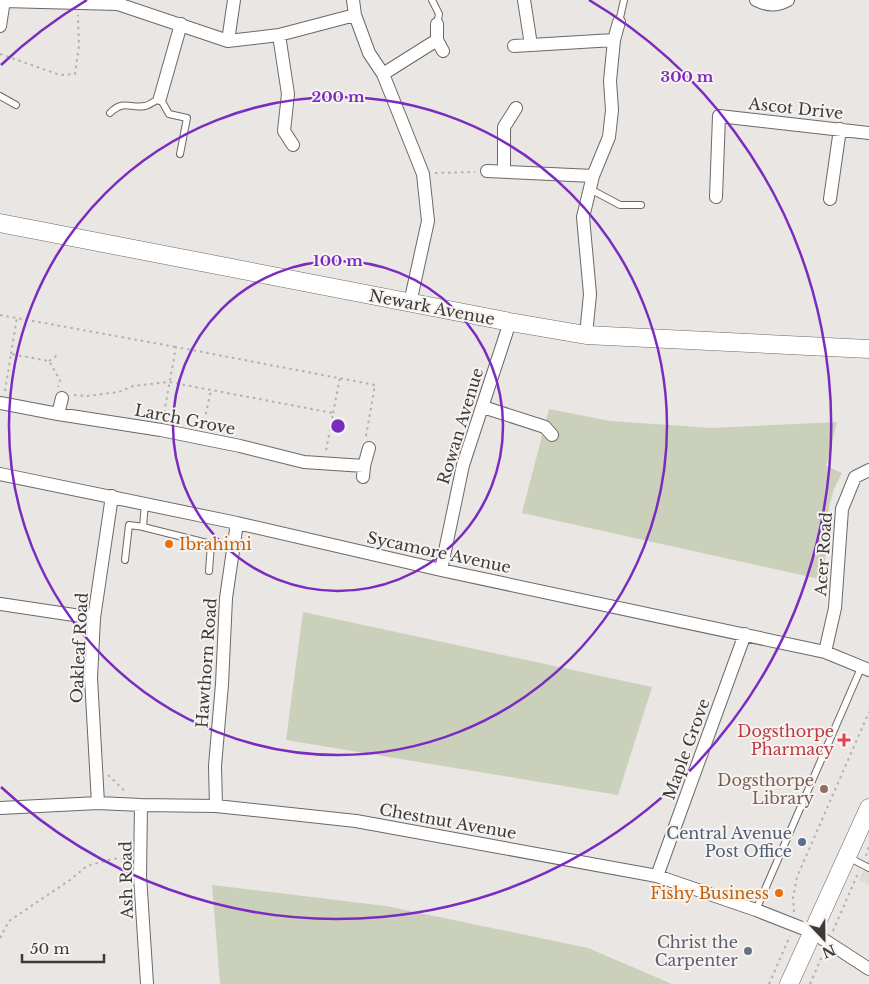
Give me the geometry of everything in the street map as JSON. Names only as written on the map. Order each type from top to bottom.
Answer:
[{"type":"street","points":[[0,26],[4,0],[118,4],[228,41],[279,35],[355,15]]},
{"type":"street","points":[[228,41],[234,0]]},
{"type":"street","points":[[353,0],[355,15],[369,53],[382,74],[423,174],[428,221],[410,303]]},
{"type":"street","points":[[524,0],[531,45]]},
{"type":"street","points":[[756,0],[776,6],[788,0]]},
{"type":"street","points":[[586,335],[590,294],[583,217],[592,183],[609,137],[612,110],[610,81],[614,40],[619,22]]},
{"type":"street","points":[[160,98],[180,24]]},
{"type":"street","points":[[382,74],[440,46],[438,24]]},
{"type":"street","points":[[279,35],[288,94],[284,131],[293,145]]},
{"type":"street","points":[[514,46],[614,40]]},
{"type":"street","points":[[504,172],[504,128],[516,108]]},
{"type":"street","name":"Ascot Drive","points":[[716,198],[719,116],[869,133]]},
{"type":"street","points":[[830,199],[840,129]]},
{"type":"street","points":[[487,171],[592,183]]},
{"type":"street","name":"Newark Avenue","points":[[0,223],[410,303],[586,335],[869,349]]},
{"type":"street","name":"Rowan Avenue","points":[[441,570],[463,465],[510,322]]},
{"type":"street","points":[[58,414],[62,396]]},
{"type":"street","name":"Larch Grove","points":[[1,403],[161,430],[240,446],[304,462],[363,471],[368,443]]},
{"type":"street","points":[[483,407],[545,427],[552,435]]},
{"type":"street","name":"Acer Road","points":[[825,652],[835,608],[842,509],[855,477],[869,470]]},
{"type":"street","name":"Sycamore Avenue","points":[[0,474],[145,503],[441,570],[746,634],[825,652],[865,669]]},
{"type":"street","name":"Oakleaf Road","points":[[98,803],[91,678],[94,618],[112,496]]},
{"type":"street","name":"Hawthorn Road","points":[[216,806],[215,766],[222,684],[226,598],[237,523]]},
{"type":"street","points":[[0,604],[94,618]]},
{"type":"street","name":"Maple Grove","points":[[657,876],[746,634]]},
{"type":"street","name":"Chestnut Avenue","points":[[0,808],[98,803],[216,806],[356,821],[657,876],[756,910],[812,932],[869,969]]},
{"type":"street","name":"Ash Road","points":[[141,805],[140,857],[148,984]]},
{"type":"street","points":[[789,984],[812,932],[854,860],[869,808]]},
{"type":"lane","points":[[432,0],[439,14],[438,24]]},
{"type":"lane","points":[[619,22],[624,0]]},
{"type":"lane","points":[[0,96],[16,105]]},
{"type":"lane","points":[[110,113],[115,108],[126,104],[144,106],[160,98],[169,114],[186,118],[180,154]]},
{"type":"lane","points":[[592,183],[620,205],[641,205]]},
{"type":"lane","points":[[144,527],[145,503]]},
{"type":"lane","points":[[125,560],[129,525],[211,544],[209,571]]},
{"type":"lane","points":[[756,910],[865,669]]},
{"type":"lane","points":[[854,860],[869,868]]},
{"type":"path","points":[[0,54],[60,75],[75,74],[79,46],[78,3]]},
{"type":"path","points":[[423,174],[487,171]]},
{"type":"path","points":[[0,315],[375,385],[368,443]]},
{"type":"path","points":[[1,403],[17,317]]},
{"type":"path","points":[[161,430],[176,347]]},
{"type":"path","points":[[11,354],[49,361],[59,354]]},
{"type":"path","points":[[49,361],[60,380],[62,396],[87,396],[111,393],[133,386],[169,382],[333,413]]},
{"type":"path","points":[[319,452],[326,453],[340,378]]},
{"type":"path","points":[[200,438],[211,390]]},
{"type":"path","points":[[769,984],[795,925],[793,898],[797,877],[869,712]]},
{"type":"path","points":[[106,778],[106,773],[125,791],[127,804]]},
{"type":"path","points":[[120,792],[125,791]]},
{"type":"path","points":[[810,984],[828,942],[854,860],[869,846]]},
{"type":"path","points":[[0,938],[9,921],[70,880],[87,866],[112,859],[140,857]]},
{"type":"shaded area","points":[[869,859],[869,885],[859,880]]},
{"type":"green space","points":[[549,409],[610,421],[712,428],[837,422],[826,466],[842,473],[834,489],[829,506],[824,580],[522,513]]},
{"type":"green space","points":[[303,612],[652,687],[618,795],[286,740]]},
{"type":"green space","points":[[212,885],[386,906],[588,948],[672,984],[220,984]]},
{"type":"place","name":"Ibrahimi","points":[[169,544]]},
{"type":"place","name":"Dogsthorpe Pharmacy","points":[[844,740]]},
{"type":"place","name":"Dogsthorpe Library","points":[[824,789]]},
{"type":"place","name":"Central Avenue Post Office","points":[[802,842]]},
{"type":"place","name":"Fishy Business","points":[[779,893]]},
{"type":"place","name":"Christ the Carpenter","points":[[748,951]]}]
